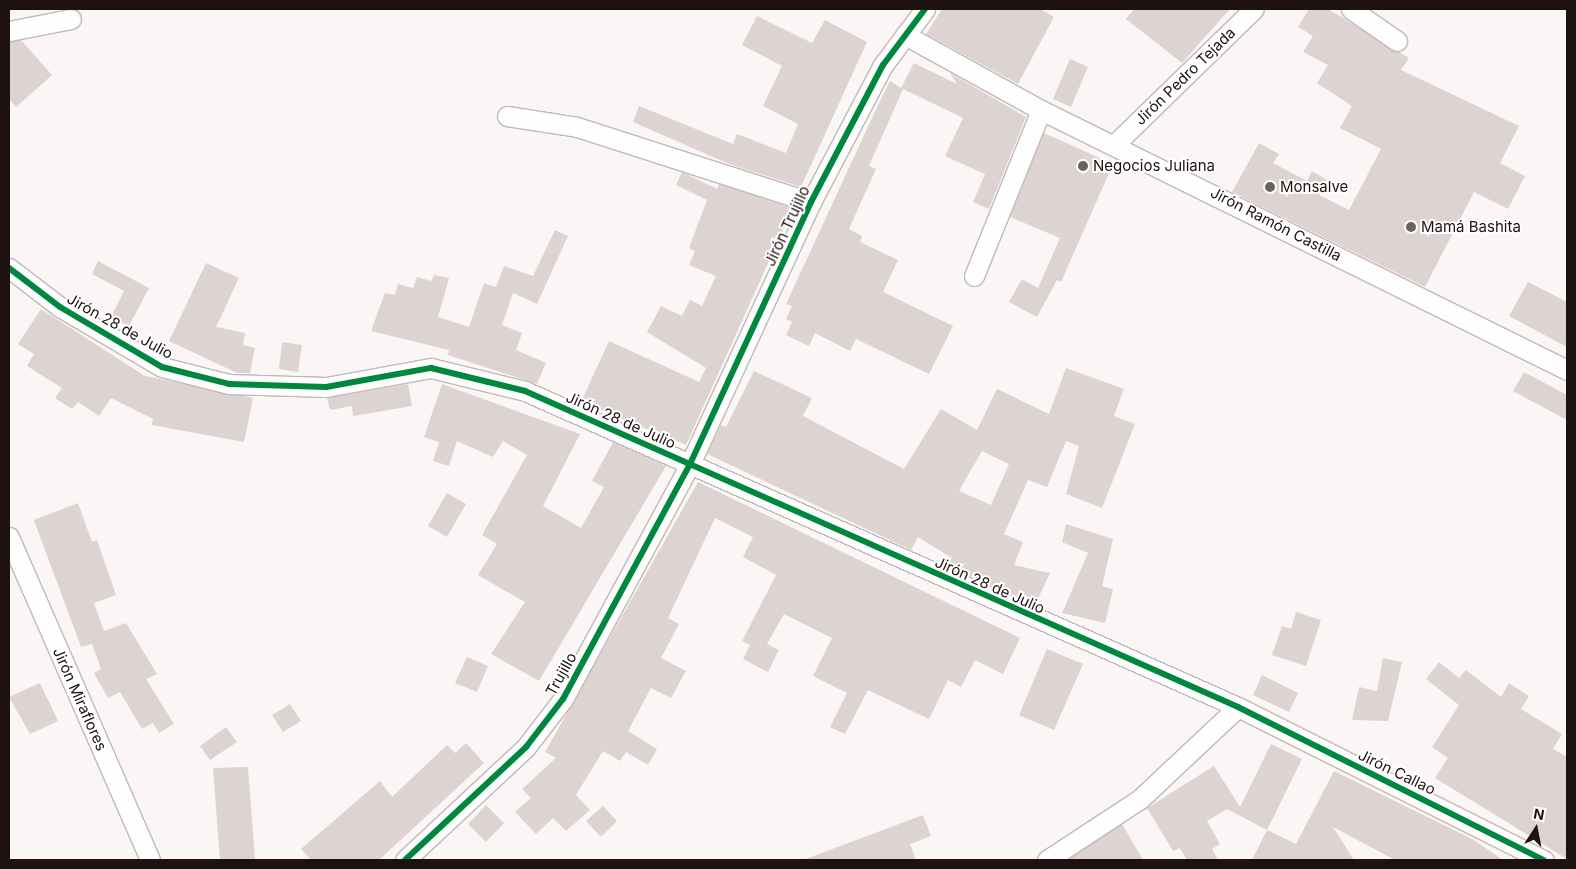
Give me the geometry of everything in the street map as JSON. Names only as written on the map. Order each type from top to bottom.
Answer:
[{"type":"street","name":"Jirón Trujillo","points":[[690,464],[811,202],[883,66],[925,9]]},
{"type":"street","name":"Jirón Pedro Tejada","points":[[1116,143],[1254,9]]},
{"type":"street","points":[[1351,9],[1397,41]]},
{"type":"street","points":[[9,31],[70,19]]},
{"type":"street","name":"Jirón Ramón Castilla","points":[[905,35],[1042,110],[1116,143],[1567,370]]},
{"type":"street","points":[[974,276],[1042,110]]},
{"type":"street","points":[[507,116],[577,127],[811,202]]},
{"type":"street","name":"Jirón 28 de Julio","points":[[9,268],[60,307],[162,367],[229,384],[326,387],[431,368],[525,391],[1238,707]]},
{"type":"street","name":"Trujillo","points":[[405,860],[526,747],[563,699],[690,464]]},
{"type":"street","name":"Jirón Miraflores","points":[[9,537],[150,860]]},
{"type":"street","points":[[1048,860],[1140,799],[1238,707]]},
{"type":"street","name":"Jirón Callao","points":[[1238,707],[1544,860]]},
{"type":"building","points":[[942,9],[1040,9],[1054,17],[1018,84],[926,34]]},
{"type":"building","points":[[1134,9],[1230,9],[1182,63],[1126,19]]},
{"type":"building","points":[[1309,9],[1328,9],[1409,58],[1401,70],[1519,126],[1500,163],[1525,176],[1508,209],[1474,192],[1425,287],[1232,192],[1259,143],[1279,154],[1273,163],[1307,181],[1312,171],[1327,180],[1319,195],[1349,210],[1381,149],[1340,128],[1352,106],[1317,83],[1328,65],[1303,52],[1313,36],[1298,27]]},
{"type":"building","points":[[757,16],[812,43],[825,20],[867,42],[801,187],[729,164],[633,122],[639,106],[733,144],[737,134],[786,153],[798,124],[763,106],[782,66],[742,45]]},
{"type":"building","points":[[21,40],[52,75],[16,107],[9,99],[9,42]]},
{"type":"building","points":[[1070,59],[1088,67],[1071,107],[1053,99]]},
{"type":"building","points":[[914,63],[957,84],[950,73],[1026,117],[989,209],[973,202],[985,174],[945,156],[963,118],[903,89],[869,166],[876,169],[849,229],[862,236],[860,242],[898,260],[883,292],[953,326],[929,374],[856,339],[850,351],[815,333],[809,346],[786,335],[792,322],[786,319],[792,306],[786,304],[878,105],[890,81],[901,88]]},
{"type":"building","points":[[1044,133],[1113,164],[1061,282],[1057,280],[1037,317],[1009,302],[1022,279],[1038,288],[1060,238],[1010,217]]},
{"type":"building","points":[[682,172],[717,189],[719,184],[793,208],[686,445],[581,402],[609,341],[699,382],[706,368],[647,332],[661,306],[682,316],[690,300],[702,306],[716,276],[689,265],[695,251],[689,248],[707,200],[676,185]]},
{"type":"building","points":[[555,230],[568,236],[537,304],[513,293],[502,325],[522,333],[516,350],[546,363],[537,384],[448,355],[449,350],[371,331],[385,293],[395,295],[398,284],[413,288],[417,277],[431,281],[434,275],[449,278],[438,317],[469,327],[484,283],[496,287],[504,266],[533,276]]},
{"type":"building","points":[[98,261],[149,288],[129,326],[111,317],[124,291],[92,274]]},
{"type":"building","points":[[206,263],[239,278],[216,327],[245,333],[243,345],[255,348],[250,373],[237,373],[169,341]]},
{"type":"building","points":[[1528,282],[1567,302],[1567,347],[1509,316]]},
{"type":"building","points":[[41,309],[145,376],[253,398],[244,442],[152,425],[153,419],[111,398],[99,416],[78,402],[72,409],[55,398],[62,388],[27,366],[34,354],[18,344]]},
{"type":"building","points":[[282,342],[302,345],[298,372],[279,369]]},
{"type":"building","points":[[1066,368],[1124,389],[1114,416],[1135,424],[1102,508],[1066,494],[1079,446],[1066,441],[1047,487],[1028,480],[1004,534],[1023,542],[1014,565],[1050,573],[1035,605],[948,566],[952,558],[918,537],[911,550],[707,454],[721,425],[726,427],[754,371],[812,398],[803,416],[904,469],[941,409],[977,430],[997,389],[1049,414]],"holes":[[[982,451],[1009,464],[991,505],[959,491]]]},
{"type":"building","points":[[1524,372],[1567,395],[1567,420],[1513,391]]},
{"type":"building","points":[[408,384],[412,406],[353,416],[352,406],[330,410],[327,398]]},
{"type":"building","points":[[442,384],[580,434],[543,506],[581,528],[604,487],[592,481],[613,442],[666,466],[539,681],[491,654],[525,602],[478,575],[497,544],[482,535],[527,455],[503,441],[493,457],[457,441],[449,466],[433,461],[439,442],[424,437]]},
{"type":"building","points":[[698,482],[1020,638],[1003,674],[975,660],[961,687],[948,680],[929,719],[868,690],[845,734],[830,727],[847,693],[813,676],[832,638],[784,614],[767,644],[779,650],[768,672],[743,659],[750,645],[742,641],[776,575],[743,557],[753,537],[715,518],[668,618],[679,624],[661,658],[686,671],[671,698],[651,688],[628,731],[657,749],[648,765],[626,752],[620,761],[603,751],[576,795],[590,810],[566,831],[553,818],[536,834],[515,812],[531,798],[522,789],[556,758],[545,752]]},
{"type":"building","points":[[447,493],[466,504],[447,537],[428,526]]},
{"type":"building","points":[[78,503],[92,542],[97,540],[116,595],[94,603],[104,631],[126,623],[157,674],[146,679],[174,724],[159,733],[153,723],[142,729],[120,692],[108,698],[94,673],[101,669],[92,644],[81,647],[34,520]]},
{"type":"building","points":[[1066,524],[1113,539],[1102,586],[1113,589],[1105,623],[1062,613],[1088,553],[1062,542]]},
{"type":"building","points":[[1296,612],[1321,620],[1306,666],[1272,655],[1282,626],[1291,629]]},
{"type":"building","points":[[1047,649],[1083,664],[1054,730],[1019,715]]},
{"type":"building","points":[[467,657],[488,666],[477,692],[455,683]]},
{"type":"building","points":[[1383,658],[1402,662],[1388,721],[1352,720],[1359,687],[1377,691]]},
{"type":"building","points":[[1439,662],[1459,678],[1466,670],[1501,697],[1509,683],[1529,696],[1521,709],[1562,734],[1553,749],[1567,757],[1567,859],[1435,778],[1448,758],[1432,747],[1459,705],[1426,679]]},
{"type":"building","points":[[1262,675],[1298,693],[1289,712],[1253,695]]},
{"type":"building","points":[[40,683],[58,721],[30,734],[9,697]]},
{"type":"building","points":[[290,704],[301,721],[283,732],[272,715]]},
{"type":"building","points":[[226,727],[237,742],[210,760],[200,746]]},
{"type":"building","points":[[466,743],[484,763],[379,860],[311,860],[301,849],[380,781],[392,797],[447,745],[455,753]]},
{"type":"building","points":[[1271,744],[1302,759],[1267,830],[1227,809],[1207,821],[1220,844],[1212,849],[1218,860],[1187,860],[1180,848],[1173,851],[1147,808],[1214,766],[1240,807]]},
{"type":"building","points":[[248,767],[255,860],[220,860],[213,768]]},
{"type":"building","points":[[1334,771],[1474,840],[1503,860],[1395,860],[1333,827],[1354,860],[1252,860],[1267,830],[1296,844]]},
{"type":"building","points":[[486,805],[504,823],[486,842],[468,824]]},
{"type":"building","points":[[603,806],[617,821],[601,837],[586,821]]},
{"type":"building","points":[[923,815],[931,836],[910,844],[916,860],[803,860]]},
{"type":"building","points":[[1122,824],[1143,860],[1067,860]]},
{"type":"cycle path","points":[[405,860],[526,747],[563,699],[690,464],[811,202],[883,65],[925,9]]},
{"type":"cycle path","points":[[9,268],[60,307],[162,367],[229,384],[326,387],[431,368],[525,391],[1238,707],[1544,860]]},
{"type":"place","name":"Negocios Juliana","points":[[1083,166]]},
{"type":"place","name":"Monsalve","points":[[1270,187]]},
{"type":"place","name":"Mamá Bashita","points":[[1411,227]]}]
